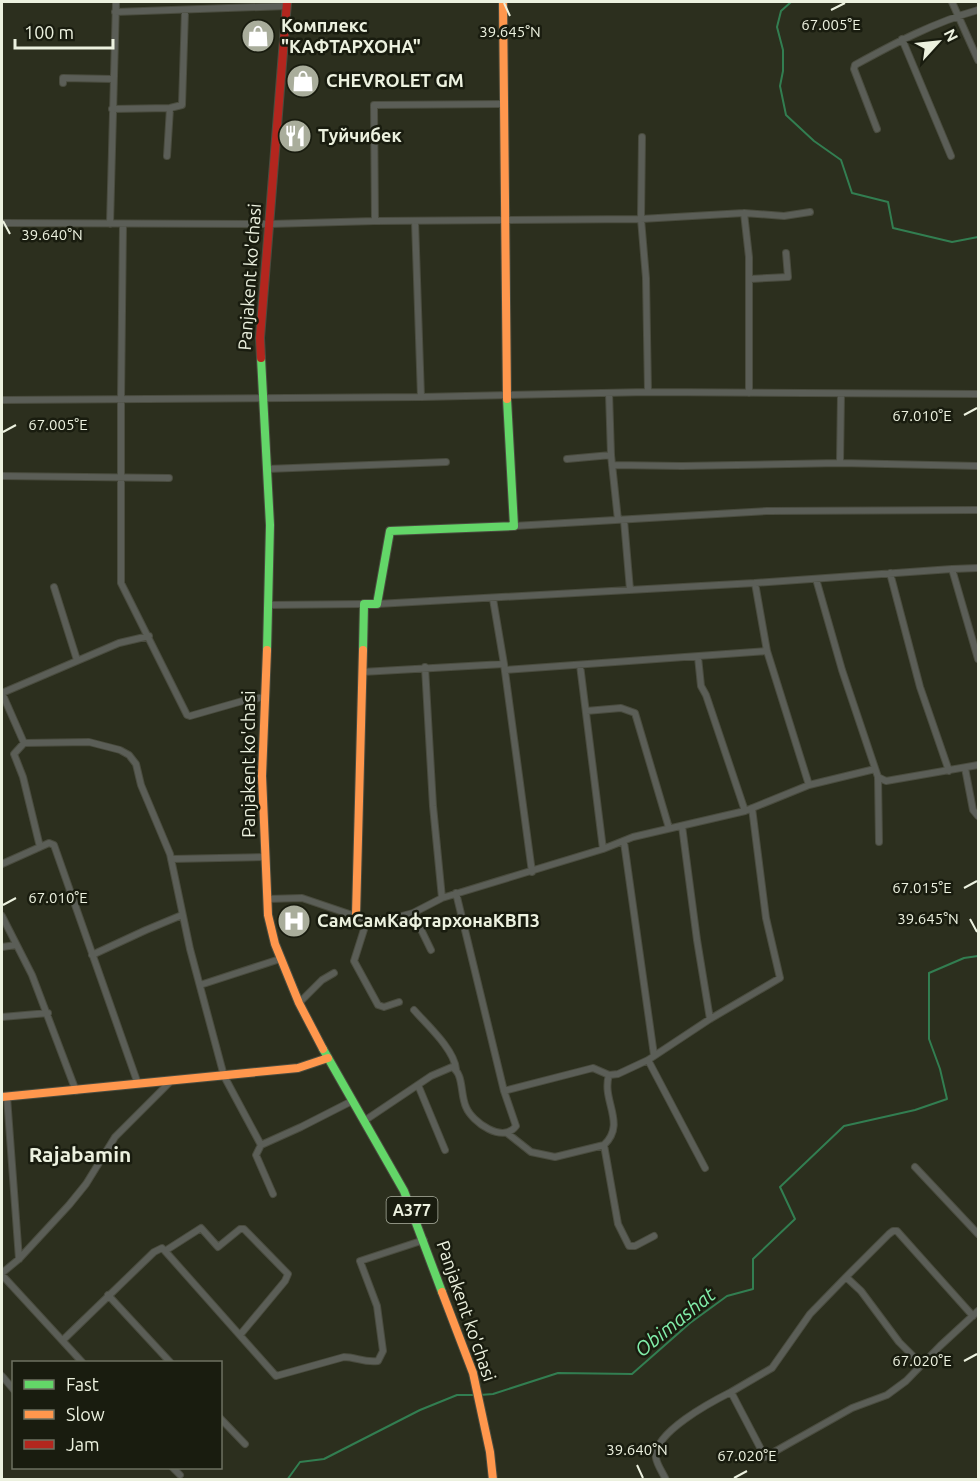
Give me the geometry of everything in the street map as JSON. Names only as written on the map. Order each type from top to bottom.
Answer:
[{"type":"main road","points":[[356,915],[364,604],[377,604],[390,531],[514,526],[507,396],[503,2]]},
{"type":"main road","name":"Panjakent ko'chasi","points":[[287,4],[260,338],[270,525],[262,776],[270,929],[299,1003],[404,1191],[424,1240],[473,1373],[494,1479]]},
{"type":"main road","points":[[4,1097],[298,1068],[328,1058]]},
{"type":"street","points":[[110,224],[116,2]]},
{"type":"street","points":[[952,2],[960,15],[978,60]]},
{"type":"street","points":[[116,12],[184,11],[287,4]]},
{"type":"street","points":[[877,129],[854,69],[855,64],[902,39],[978,10]]},
{"type":"street","points":[[112,109],[170,108],[182,105],[184,11]]},
{"type":"street","points":[[902,39],[951,156]]},
{"type":"street","points":[[63,83],[63,78],[113,79]]},
{"type":"street","points":[[375,221],[374,105],[503,104]]},
{"type":"street","points":[[167,156],[170,108]]},
{"type":"street","points":[[642,137],[641,219],[646,278],[648,392]]},
{"type":"street","points":[[2,223],[270,224],[415,220],[641,219],[744,213],[784,216],[810,212]]},
{"type":"street","points":[[744,213],[750,257],[748,393]]},
{"type":"street","points":[[415,220],[421,397]]},
{"type":"street","points":[[123,224],[121,583],[187,715],[246,699],[266,697]]},
{"type":"street","points":[[750,279],[788,277],[786,253]]},
{"type":"street","points":[[2,400],[507,396],[648,392],[978,394]]},
{"type":"street","points":[[609,393],[612,465],[630,590]]},
{"type":"street","points":[[840,463],[841,394]]},
{"type":"street","points":[[567,459],[611,455]]},
{"type":"street","points":[[267,469],[446,462]]},
{"type":"street","points":[[612,465],[840,463],[978,466]]},
{"type":"street","points":[[2,476],[169,478]]},
{"type":"street","points":[[514,526],[767,511],[978,510]]},
{"type":"street","points":[[377,604],[493,599],[978,568]]},
{"type":"street","points":[[952,569],[978,660]]},
{"type":"street","points":[[890,573],[920,687],[949,771]]},
{"type":"street","points":[[816,579],[842,670],[878,777],[879,842]]},
{"type":"street","points":[[755,583],[767,651],[809,785]]},
{"type":"street","points":[[54,587],[77,660]]},
{"type":"street","points":[[493,599],[532,872]]},
{"type":"street","points":[[268,605],[364,604]]},
{"type":"street","points":[[24,743],[2,693],[119,643],[148,636]]},
{"type":"street","points":[[504,664],[506,670],[767,651]]},
{"type":"street","points":[[698,657],[701,686],[745,811]]},
{"type":"street","points":[[362,672],[504,664]]},
{"type":"street","points":[[580,665],[603,849]]},
{"type":"street","points":[[426,668],[433,806],[442,898]]},
{"type":"street","points":[[586,711],[621,708],[635,713],[669,828]]},
{"type":"street","points":[[40,847],[23,777],[14,754],[24,743],[89,742],[120,750],[129,755],[136,764],[141,785],[171,859],[182,915],[224,1076],[261,1145]]},
{"type":"street","points":[[878,777],[886,781],[978,765]]},
{"type":"street","points":[[964,768],[973,810],[978,816]]},
{"type":"street","points":[[267,899],[302,898],[319,906],[367,920],[387,920],[413,913],[456,893],[532,872],[633,837],[745,811],[809,785],[875,769]]},
{"type":"street","points":[[504,1090],[593,1068],[609,1075],[618,1074],[651,1058],[710,1019],[780,978],[766,918],[752,808]]},
{"type":"street","points":[[682,826],[710,1019]]},
{"type":"street","points":[[624,842],[651,1058],[705,1168]]},
{"type":"street","points":[[2,864],[50,843],[54,845],[138,1083]]},
{"type":"street","points":[[171,859],[265,857]]},
{"type":"street","points":[[414,1010],[448,1049],[455,1062],[466,1108],[472,1118],[497,1134],[507,1133],[516,1126],[504,1090],[456,893]]},
{"type":"street","points":[[413,913],[430,950]]},
{"type":"street","points":[[92,955],[182,915]]},
{"type":"street","points":[[2,916],[32,975],[76,1091]]},
{"type":"street","points":[[367,920],[354,961],[378,1005],[384,1007],[399,1002]]},
{"type":"street","points":[[2,947],[16,945]]},
{"type":"street","points":[[200,984],[280,959]]},
{"type":"street","points":[[299,1003],[322,980],[334,973]]},
{"type":"street","points":[[2,1017],[48,1013]]},
{"type":"street","points":[[364,1121],[418,1085],[450,1067],[456,1069]]},
{"type":"street","points":[[507,1133],[531,1152],[555,1157],[604,1145],[615,1125],[606,1087],[609,1075]]},
{"type":"street","points":[[81,1361],[2,1274],[19,1259],[86,1184],[115,1137],[171,1081]]},
{"type":"street","points":[[418,1085],[445,1150]]},
{"type":"street","points":[[4,1097],[19,1259]]},
{"type":"street","points":[[273,1194],[256,1155],[261,1145],[352,1101]]},
{"type":"street","points":[[604,1145],[618,1224],[629,1246],[635,1246],[654,1236]]},
{"type":"street","points":[[915,1167],[978,1234]]},
{"type":"street","points":[[165,1251],[201,1228],[218,1247],[244,1228],[288,1274],[285,1281],[240,1335]]},
{"type":"street","points":[[666,1479],[656,1458],[658,1447],[687,1417],[772,1368],[810,1314],[889,1233],[897,1231],[976,1313],[906,1381],[887,1395],[852,1408],[765,1457],[731,1392]]},
{"type":"street","points":[[63,1341],[108,1295],[162,1248],[276,1376],[344,1357],[352,1357],[365,1363],[378,1361],[383,1351],[377,1306],[360,1261],[424,1240]]},
{"type":"street","points":[[846,1277],[861,1291],[899,1342],[922,1365]]},
{"type":"street","points":[[108,1295],[169,1361]]},
{"type":"street","points":[[2,1376],[12,1388]]},
{"type":"street","points":[[222,1420],[245,1444]]},
{"type":"street","points":[[175,1469],[180,1475]]},
{"type":"waterway","name":"Obimashat","points":[[791,2],[781,11],[777,27],[783,50],[780,86],[786,115],[814,141],[841,160],[852,193],[888,202],[893,228],[952,242],[978,237]]},
{"type":"waterway","name":"Obimashat","points":[[480,1395],[493,1394],[558,1373],[632,1374],[690,1323],[727,1296],[753,1289],[753,1259],[795,1219],[780,1187],[844,1126],[915,1110],[947,1099],[940,1069],[929,1039],[929,973],[964,958],[978,956]]},
{"type":"waterway","name":"Obimashat","points":[[287,1480],[300,1462],[324,1459],[420,1410],[457,1395],[474,1395]]},
{"type":"traffic: fast","points":[[261,358],[270,525],[267,650]]},
{"type":"traffic: fast","points":[[363,650],[364,604],[377,604],[390,531],[514,526],[507,399]]},
{"type":"traffic: fast","points":[[323,1049],[404,1191],[442,1292]]},
{"type":"traffic: slow","points":[[503,2],[507,399]]},
{"type":"traffic: slow","points":[[267,650],[262,776],[268,915],[275,944],[299,1003],[323,1049]]},
{"type":"traffic: slow","points":[[356,915],[363,650]]},
{"type":"traffic: slow","points":[[2,1097],[298,1068],[328,1058]]},
{"type":"traffic: slow","points":[[442,1292],[473,1373],[490,1452],[493,1480]]},
{"type":"traffic: jam","points":[[261,358],[260,338],[287,2]]},
{"type":"place","name":"Комплекс \"КАФТАРХОНА\"","points":[[258,36]]},
{"type":"place","name":"CHEVROLET GM","points":[[303,81]]},
{"type":"place","name":"Туйчибек","points":[[295,136]]},
{"type":"place","name":"СамСамКафтархонаКВП3","points":[[294,921]]},
{"type":"district","name":"Rajabamin","points":[[80,1155]]}]
